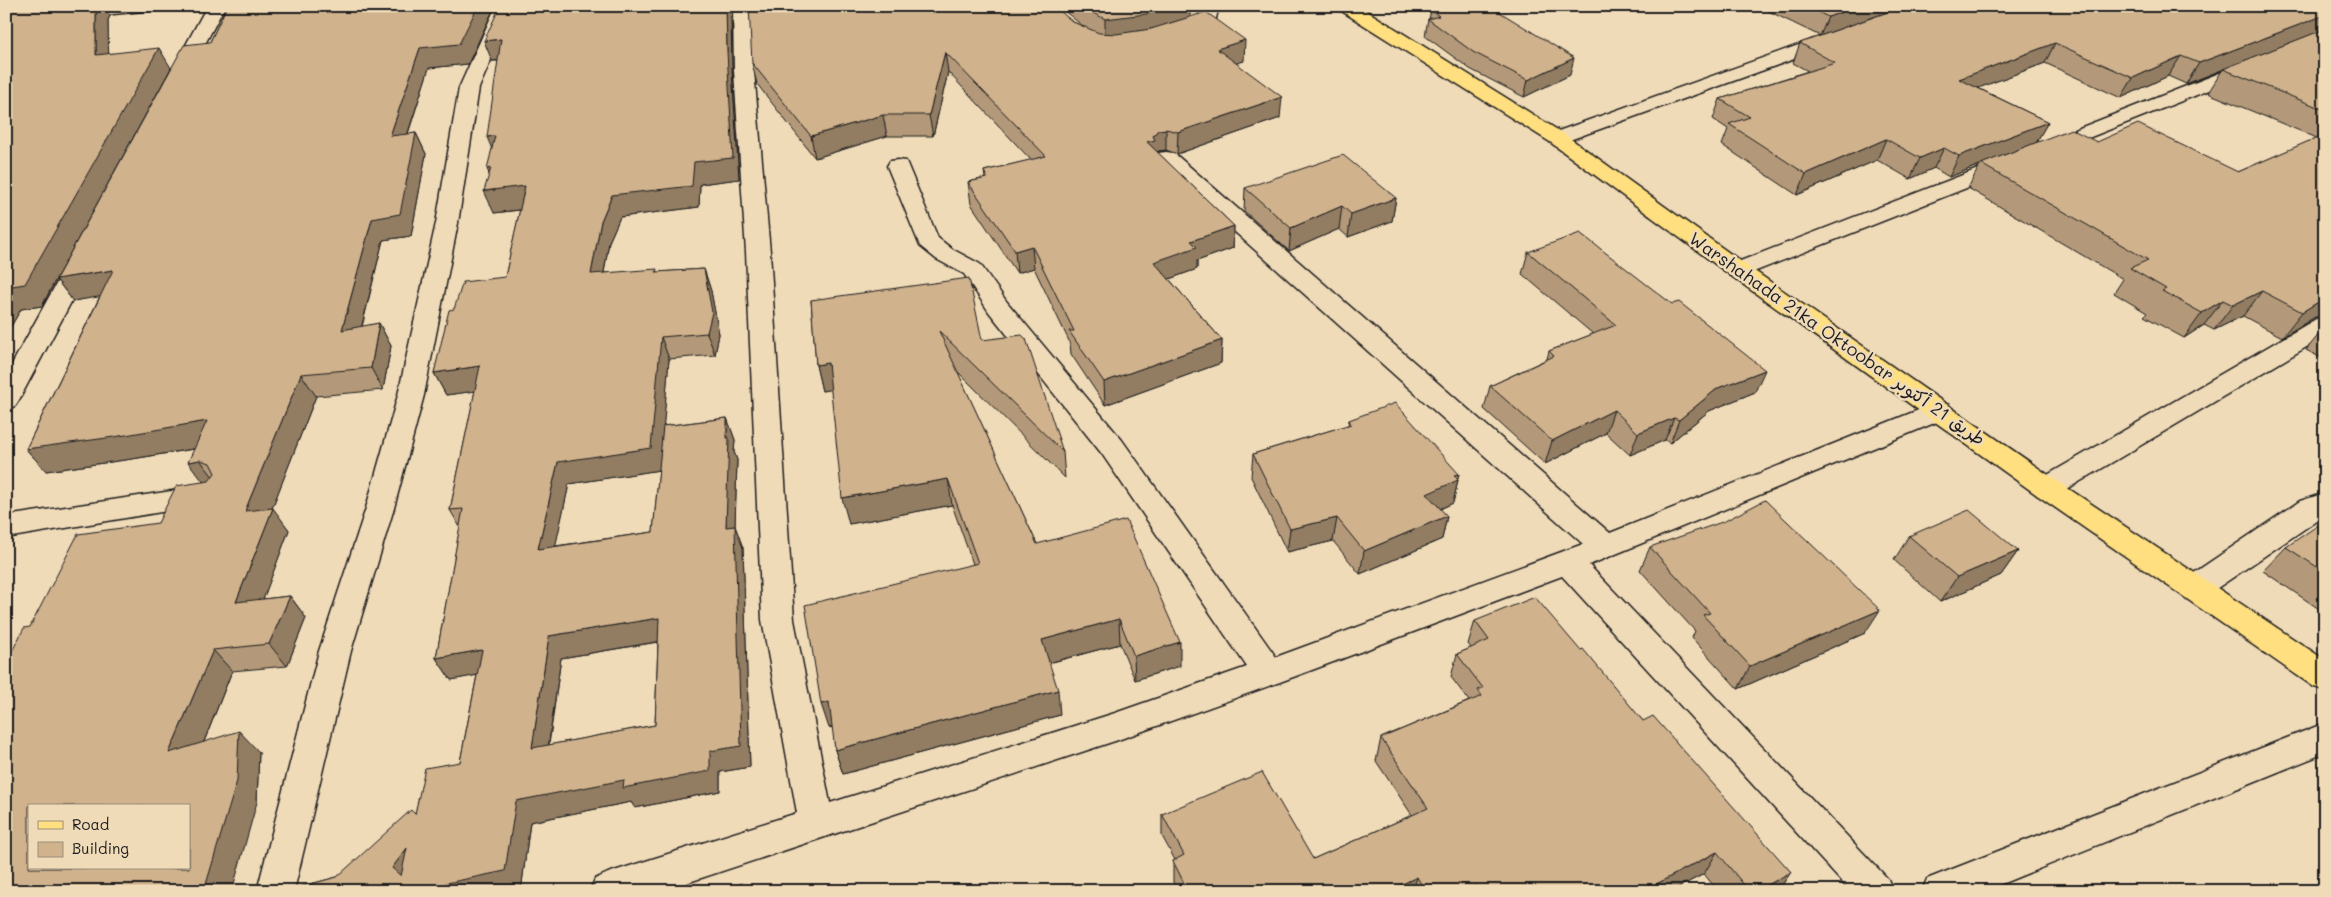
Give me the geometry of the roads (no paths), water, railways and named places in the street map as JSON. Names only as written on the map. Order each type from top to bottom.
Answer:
[{"type":"main road","name":"Warshahada 21ka Oktoobar طريق 21 أكتوبر","points":[[1346,6],[1557,138],[1738,270],[2047,488],[2196,587],[2325,677]]},
{"type":"street","points":[[6,20],[143,6]]},
{"type":"street","points":[[170,94],[216,6]]},
{"type":"street","points":[[275,891],[335,651],[380,508],[411,395],[447,223],[469,88],[505,6]]},
{"type":"street","points":[[742,6],[744,71],[758,252],[778,620],[817,824]]},
{"type":"street","points":[[1167,36],[1207,23],[1209,10],[1205,6]]},
{"type":"street","points":[[1557,138],[1846,34]]},
{"type":"street","points":[[1738,270],[2270,59]]},
{"type":"street","points":[[1166,158],[1606,547]]},
{"type":"street","points":[[898,166],[928,240],[944,254],[972,269],[998,307],[1112,447],[1269,673]]},
{"type":"street","points":[[6,400],[91,242]]},
{"type":"street","points":[[2047,488],[2325,325]]},
{"type":"street","points":[[608,891],[1106,730],[1269,673],[1606,547],[1940,411]]},
{"type":"street","points":[[6,527],[216,494]]},
{"type":"street","points":[[2196,587],[2310,509],[2325,502]]},
{"type":"street","points":[[1568,561],[1875,891]]},
{"type":"street","points":[[1940,891],[2325,738]]}]
